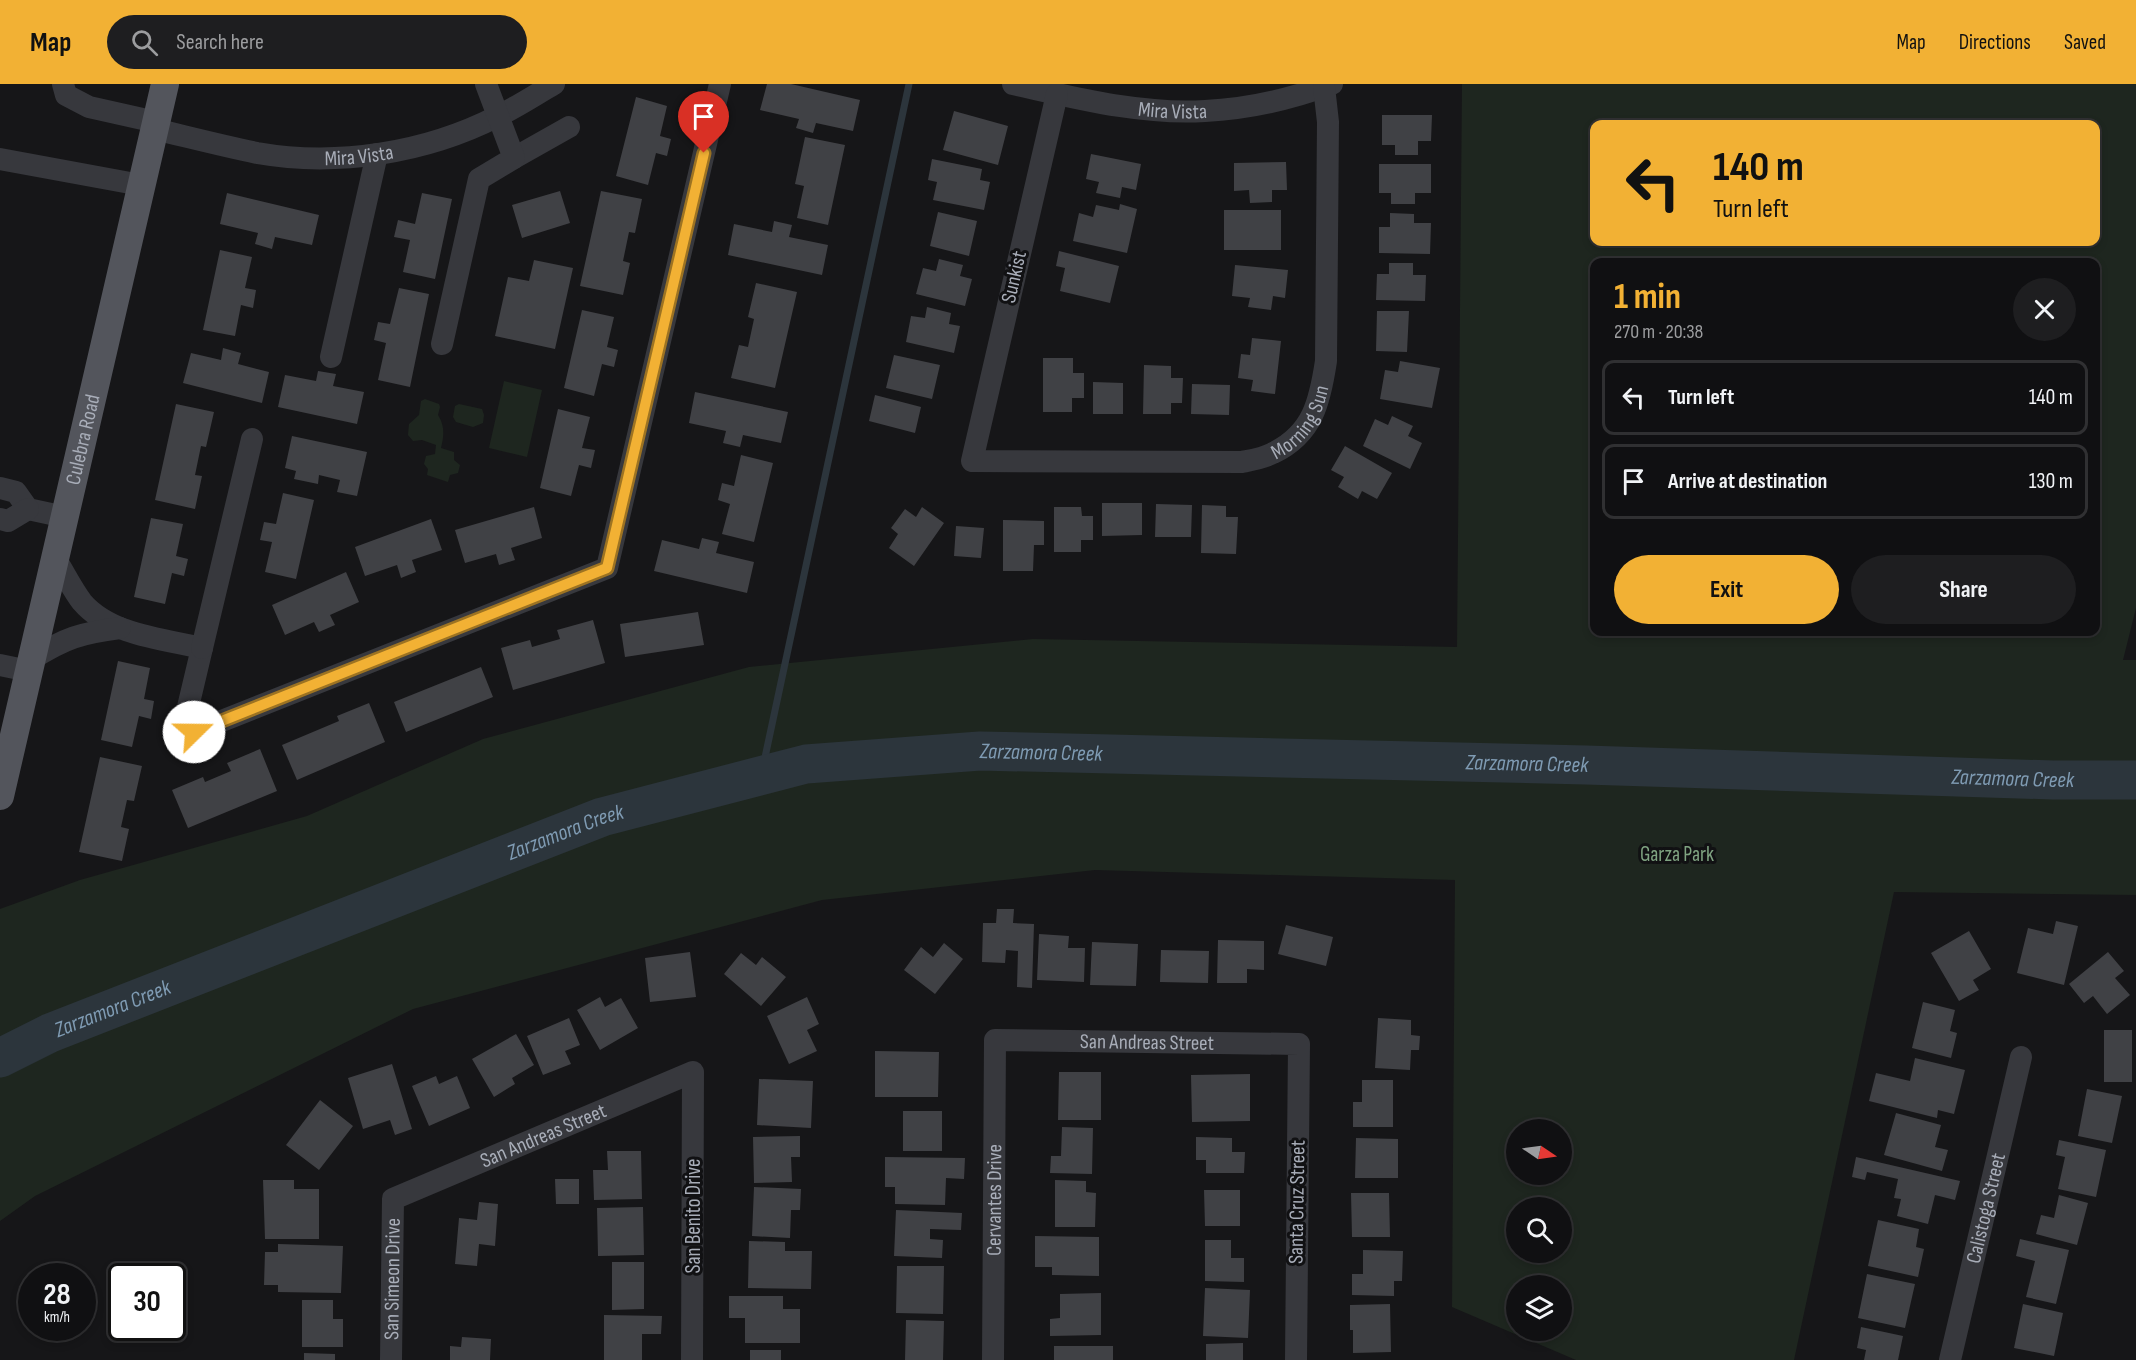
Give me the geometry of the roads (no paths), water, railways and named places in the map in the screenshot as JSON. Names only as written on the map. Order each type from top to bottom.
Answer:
[{"type":"main road","name":"Culebra Road","points":[[0,796],[165,84]]},
{"type":"street","name":"Mira Vista","points":[[63,84],[66,95],[89,107],[258,153],[299,158],[340,158],[422,146],[461,133],[498,116],[554,84]]},
{"type":"street","points":[[486,84],[514,158]]},
{"type":"street","points":[[252,439],[188,707],[194,732],[607,568],[720,84]]},
{"type":"street","name":"Mira Vista","points":[[1013,84],[1128,107],[1165,111],[1206,111],[1286,99],[1328,85]]},
{"type":"street","name":"Morning Sun","points":[[972,461],[1242,462],[1272,454],[1294,440],[1311,420],[1321,394],[1326,361],[1328,85]]},
{"type":"street","name":"Sunkist","points":[[972,461],[1057,94]]},
{"type":"street","points":[[442,344],[479,179],[569,127]]},
{"type":"street","points":[[331,357],[377,154]]},
{"type":"street","points":[[0,159],[141,185]]},
{"type":"street","points":[[0,488],[16,492],[28,509],[65,517]]},
{"type":"street","points":[[0,519],[9,521],[28,509]]},
{"type":"street","points":[[55,558],[90,610],[120,628],[202,648]]},
{"type":"street","points":[[0,665],[30,665],[55,644],[77,635],[120,628]]},
{"type":"street","name":"San Andreas Street","points":[[995,1041],[1299,1044]]},
{"type":"street","name":"Cervantes Drive","points":[[993,1360],[995,1041]]},
{"type":"street","name":"Santa Cruz Street","points":[[1296,1360],[1299,1044]]},
{"type":"street","name":"Calistoga Street","points":[[1950,1360],[2021,1057]]},
{"type":"street","name":"San Andreas Street","points":[[393,1198],[693,1072]]},
{"type":"street","name":"San Benito Drive","points":[[692,1360],[693,1072]]},
{"type":"street","name":"San Simeon Drive","points":[[391,1360],[393,1198]]},
{"type":"waterway","points":[[761,776],[909,84]]},
{"type":"waterway","name":"Zarzamora Creek","points":[[0,1058],[50,1033],[602,817],[806,764],[980,751],[1586,765],[2053,780],[2136,780]]},
{"type":"park label","name":"Garza Park","points":[[1677,854]]}]
